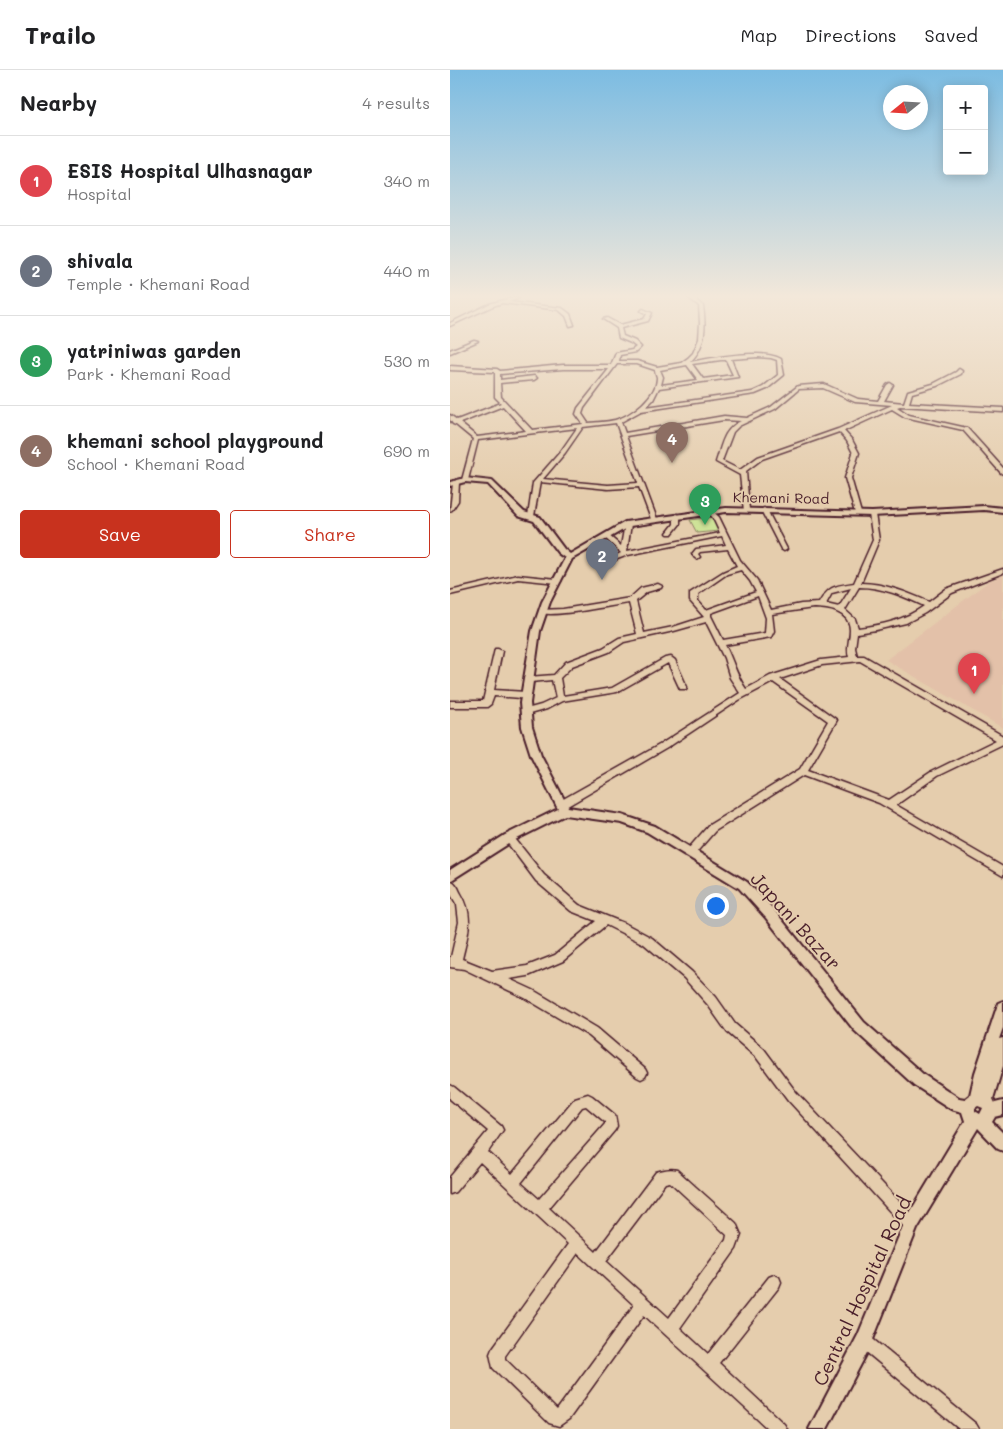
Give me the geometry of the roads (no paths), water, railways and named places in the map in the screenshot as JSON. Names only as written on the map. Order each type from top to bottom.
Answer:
[{"type":"street","points":[[584,424],[579,411],[615,361]]},
{"type":"street","points":[[680,365],[684,361]]},
{"type":"street","points":[[450,368],[497,371],[497,373],[637,362],[657,369],[705,361]]},
{"type":"street","points":[[658,387],[736,376],[730,361]]},
{"type":"street","points":[[641,409],[753,393],[765,388],[782,375],[779,361]]},
{"type":"street","points":[[688,364],[702,381]]},
{"type":"street","points":[[450,417],[454,425],[476,439],[618,421],[641,409],[654,396],[660,377],[657,369]]},
{"type":"street","points":[[906,405],[912,391],[935,385],[959,374],[959,370]]},
{"type":"street","points":[[497,373],[498,396],[530,432]]},
{"type":"street","points":[[497,382],[534,378]]},
{"type":"street","points":[[880,403],[890,385]]},
{"type":"street","points":[[744,474],[718,462],[730,431],[747,420],[773,408],[798,388],[824,386],[857,401],[896,406],[1003,410]]},
{"type":"street","points":[[454,425],[504,404]]},
{"type":"street","points":[[746,510],[744,470],[749,464],[760,458],[840,430],[896,406]]},
{"type":"street","points":[[896,406],[907,416],[965,429],[1003,472]]},
{"type":"street","points":[[622,435],[724,418],[747,420]]},
{"type":"street","points":[[618,421],[654,519]]},
{"type":"street","points":[[531,516],[534,487],[538,480],[563,452],[584,424]]},
{"type":"street","points":[[840,430],[850,440],[856,453],[848,478],[858,513]]},
{"type":"street","points":[[465,480],[476,439]]},
{"type":"street","points":[[450,509],[455,501],[453,483],[465,480],[490,482],[521,514],[537,519],[561,551],[569,558],[556,580],[543,612],[532,653],[530,679],[526,695],[527,728],[536,755],[563,808]]},
{"type":"street","points":[[538,480],[608,487],[641,485]]},
{"type":"street","name":"Khemani Road","points":[[569,558],[628,524],[711,512],[764,510],[872,514],[984,508],[1003,510]]},
{"type":"street","points":[[764,510],[784,549]]},
{"type":"street","points":[[711,512],[716,517],[741,567],[753,580],[769,613],[770,631],[768,635],[720,643]]},
{"type":"street","points":[[841,611],[857,584],[876,540],[872,514]]},
{"type":"street","points":[[670,533],[677,524],[677,516]]},
{"type":"street","points":[[625,552],[628,524]]},
{"type":"street","points":[[612,559],[625,552],[723,534]]},
{"type":"street","points":[[606,536],[625,552]]},
{"type":"street","points":[[692,540],[698,553],[730,546]]},
{"type":"street","points":[[741,567],[725,573],[694,593],[694,601],[707,617],[734,678],[744,693]]},
{"type":"street","points":[[854,631],[903,621],[949,591],[1003,571]]},
{"type":"street","points":[[450,593],[518,578],[556,580]]},
{"type":"street","points":[[822,604],[829,592],[857,584],[898,591],[929,605]]},
{"type":"street","points":[[543,612],[563,611],[632,600],[644,590],[658,586]]},
{"type":"street","points":[[707,617],[708,612],[759,593]]},
{"type":"street","points":[[632,600],[641,636]]},
{"type":"street","points":[[769,613],[822,604],[841,611],[852,622],[854,631],[851,647],[854,659]]},
{"type":"street","points":[[530,679],[556,677],[569,664],[606,650],[622,640],[674,629],[707,617]]},
{"type":"street","points":[[450,704],[487,704],[498,651]]},
{"type":"street","points":[[450,876],[509,838],[563,808],[664,746],[744,693],[773,678],[821,663],[862,658],[1003,740]]},
{"type":"street","points":[[526,712],[544,707],[560,699],[614,690],[668,660],[671,660],[683,686]]},
{"type":"street","points":[[556,677],[560,699]]},
{"type":"street","points":[[691,852],[712,828],[802,771],[832,720],[773,678]]},
{"type":"street","points":[[489,694],[499,692],[508,696],[526,695]]},
{"type":"street","points":[[889,805],[934,774],[1003,740]]},
{"type":"street","points":[[802,771],[889,805],[1003,872]]},
{"type":"street","name":"Japani Bazar","points":[[563,808],[630,821],[651,829],[743,885],[770,914],[859,1026],[893,1057],[941,1095],[956,1104],[983,1109]]},
{"type":"street","points":[[509,838],[540,878],[575,908],[648,941],[688,974],[712,1001],[731,1028],[760,1053],[792,1096],[911,1224]]},
{"type":"street","points":[[450,884],[462,901],[465,911],[465,922],[452,963],[465,964],[536,998],[593,1032],[641,1073]]},
{"type":"street","points":[[492,976],[528,971],[550,964],[575,948],[605,920]]},
{"type":"street","name":"Central Hospital Road","points":[[983,1109],[982,1073],[1003,1007]]},
{"type":"street","name":"Central Hospital Road","points":[[818,1429],[864,1341],[911,1224],[983,1109],[1003,1044]]},
{"type":"street","points":[[450,1090],[497,1130],[450,1187]]},
{"type":"street","points":[[512,1184],[579,1102],[588,1100],[611,1119],[611,1126],[539,1208]]},
{"type":"street","points":[[983,1109],[1003,1144]]},
{"type":"street","points":[[478,1153],[779,1429]]},
{"type":"street","points":[[597,1262],[661,1177],[666,1175],[672,1175],[731,1228],[734,1235],[731,1244],[670,1329]]},
{"type":"street","points":[[577,1243],[497,1354],[498,1363],[554,1418],[559,1418],[564,1414],[643,1304]]},
{"type":"street","points":[[709,1364],[774,1282]]},
{"type":"street","points":[[864,1341],[971,1429]]},
{"type":"place","name":"khemani school playground","points":[[672,463]]},
{"type":"place","name":"yatriniwas garden","points":[[705,525]]},
{"type":"place","name":"shivala","points":[[602,580]]},
{"type":"place","name":"ESIS Hospital Ulhasnagar","points":[[974,694]]}]
